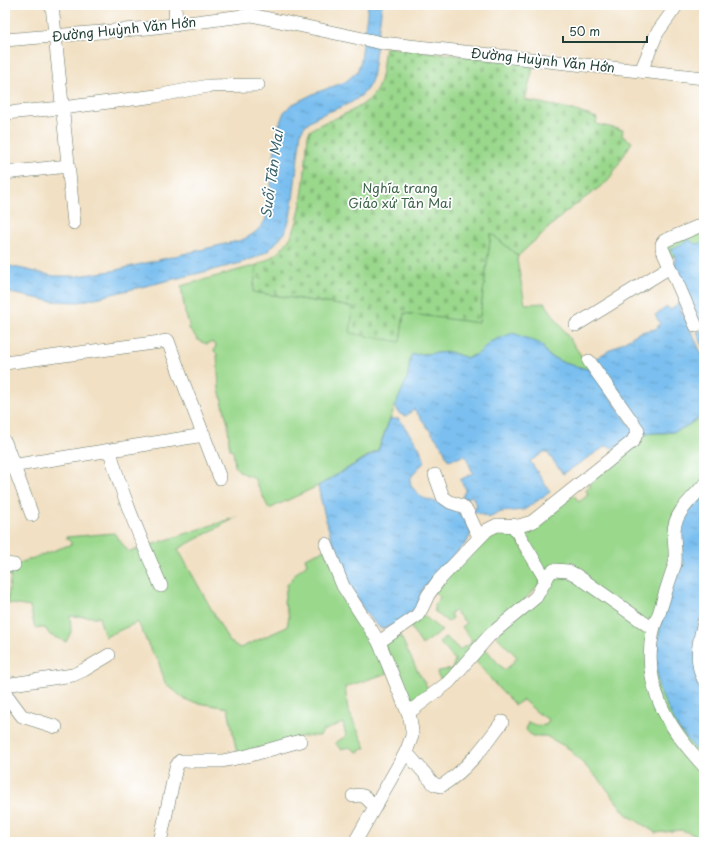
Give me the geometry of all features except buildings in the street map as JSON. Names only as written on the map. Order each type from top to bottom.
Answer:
[{"type":"street","points":[[52,5],[74,223]]},
{"type":"street","points":[[175,5],[176,24]]},
{"type":"street","points":[[642,71],[657,33],[677,5]]},
{"type":"street","name":"Đường Huỳnh Văn Hớn","points":[[5,40],[251,16],[382,43],[704,78]]},
{"type":"street","points":[[5,113],[62,108],[156,96],[208,86],[258,85]]},
{"type":"street","points":[[5,173],[68,166]]},
{"type":"street","points":[[696,326],[670,267],[662,244],[664,241],[704,224]]},
{"type":"street","points":[[576,325],[670,267]]},
{"type":"street","points":[[5,363],[168,341],[220,478]]},
{"type":"street","points":[[379,642],[417,616],[428,595],[439,580],[479,537],[491,527],[497,525],[526,525],[540,516],[635,439],[638,430],[589,361]]},
{"type":"street","points":[[10,467],[204,435]]},
{"type":"street","points":[[5,442],[10,467],[32,515]]},
{"type":"street","points":[[110,450],[116,474],[128,508],[161,586]]},
{"type":"street","points":[[435,475],[443,497],[450,502],[462,506],[467,511],[479,537]]},
{"type":"street","points":[[704,485],[679,514],[675,523],[674,532],[676,554],[653,629],[651,660],[651,674],[661,707],[674,729],[704,766]]},
{"type":"street","points":[[513,525],[546,580]]},
{"type":"street","points":[[326,544],[343,586],[379,642],[408,713],[412,731],[406,752],[355,842]]},
{"type":"street","points":[[408,713],[449,682],[484,641],[536,597],[549,574],[554,570],[561,569],[568,571],[653,629]]},
{"type":"street","points":[[704,622],[699,641],[698,657],[701,674],[704,680]]},
{"type":"street","points":[[5,684],[74,675],[109,655]]},
{"type":"street","points":[[5,693],[22,716],[56,727]]},
{"type":"street","points":[[406,752],[434,784],[442,786],[449,782],[479,751],[502,722]]},
{"type":"street","points":[[160,842],[176,767],[180,761],[222,761],[247,756],[300,741]]},
{"type":"street","points":[[353,796],[360,794],[363,795],[375,807]]},
{"type":"green space","name":"Nghĩa trang Giáo xứ Tân Mai","points":[[385,47],[534,64],[525,100],[570,109],[597,118],[596,124],[623,130],[622,136],[632,142],[608,181],[566,212],[518,256],[491,233],[479,323],[404,313],[400,342],[350,333],[353,307],[253,292],[257,265],[278,252],[288,241],[293,232],[301,206],[308,135],[310,131],[315,127],[352,111],[369,99],[379,84]]},
{"type":"green space","points":[[704,229],[704,243],[671,249],[675,256],[670,257],[666,248],[669,243]]},
{"type":"green space","points":[[491,233],[518,256],[517,260],[525,304],[545,303],[591,370],[564,363],[548,355],[541,344],[490,342],[478,354],[467,358],[450,352],[411,355],[407,379],[378,450],[318,486],[269,509],[254,478],[240,472],[235,466],[233,451],[230,449],[229,444],[228,424],[219,389],[217,354],[214,351],[216,345],[212,342],[207,344],[199,341],[189,329],[181,286],[257,265],[253,292],[354,307],[400,341],[404,313],[479,322]]},
{"type":"green space","points":[[704,415],[704,479],[675,513],[704,771],[704,838],[681,830],[656,833],[626,814],[603,784],[568,748],[546,736],[532,736],[526,730],[528,722],[537,726],[546,725],[549,720],[523,700],[515,705],[500,690],[474,659],[484,647],[504,670],[511,665],[517,657],[496,636],[548,585],[520,530],[574,495],[579,502],[588,495],[586,490],[591,486],[588,483],[641,436],[677,431]]},
{"type":"green space","points":[[237,517],[178,549],[229,641],[240,648],[287,627],[289,616],[284,602],[287,585],[297,572],[307,564],[305,558],[324,550],[376,644],[388,673],[345,687],[348,710],[366,748],[357,752],[349,747],[341,749],[335,743],[346,736],[343,723],[323,731],[320,736],[305,736],[237,754],[228,708],[187,701],[165,683],[158,660],[151,651],[138,622],[105,637],[99,617],[70,616],[71,632],[66,642],[50,635],[45,628],[35,628],[30,607],[7,603],[11,575],[5,574],[5,564],[14,565],[72,544],[66,537],[114,533],[129,552]]},
{"type":"green space","points":[[511,529],[541,580],[539,585],[443,682],[437,674],[438,671],[452,669],[455,660],[439,642],[446,637],[460,650],[466,645],[467,647],[472,641],[462,627],[466,623],[455,611],[450,614],[453,618],[448,622],[435,612],[434,606],[440,597],[434,592],[490,531]]},
{"type":"green space","points":[[422,614],[442,631],[422,645],[410,626]]},
{"type":"green space","points":[[399,633],[416,668],[430,692],[409,706],[384,643]]},
{"type":"water","name":"Suối Tân Mai","points":[[368,5],[382,5],[372,79],[366,90],[358,98],[315,118],[307,124],[301,132],[290,218],[285,233],[269,250],[257,257],[237,264],[79,302],[51,301],[5,292],[5,265],[54,276],[78,276],[112,271],[242,240],[255,232],[267,217],[277,130],[284,112],[291,105],[315,93],[345,82],[357,72],[361,60]]},
{"type":"water","points":[[690,240],[695,244],[704,243],[704,321],[699,319],[675,265],[675,256],[671,249]]},
{"type":"water","points":[[678,303],[704,359],[704,415],[677,431],[641,436],[593,360],[640,332],[656,329],[660,323],[655,315],[667,307],[671,310]]},
{"type":"water","points":[[704,329],[704,349],[697,332]]},
{"type":"water","points":[[513,333],[541,344],[548,355],[564,363],[591,370],[634,431],[618,449],[606,446],[563,474],[546,451],[530,461],[550,492],[524,510],[501,512],[489,518],[473,511],[477,506],[472,496],[464,500],[462,497],[466,489],[460,480],[473,473],[465,455],[448,460],[443,448],[414,409],[406,416],[400,414],[395,406],[407,379],[411,355],[450,352],[467,358],[478,354],[490,342]]},
{"type":"water","points":[[390,419],[399,419],[419,447],[425,462],[410,479],[411,486],[423,498],[455,508],[464,519],[471,533],[467,542],[423,588],[418,604],[409,615],[394,625],[381,629],[366,613],[343,569],[326,519],[318,486],[378,451]]},
{"type":"water","points":[[704,491],[704,610],[700,620],[698,675],[704,688],[704,760],[678,728],[659,690],[655,654],[682,517]]}]
